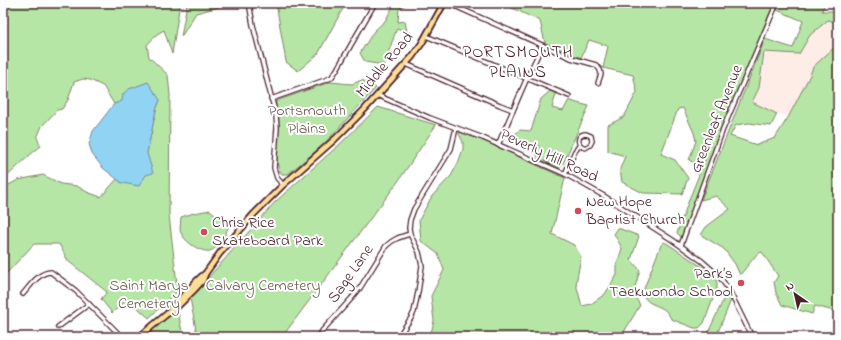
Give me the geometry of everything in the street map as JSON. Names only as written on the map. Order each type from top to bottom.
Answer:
[{"type":"main road","name":"Middle Road","points":[[140,337],[173,311],[244,226],[283,185],[335,139],[378,95],[417,50],[444,3]]},
{"type":"street","points":[[249,3],[276,116],[277,128],[274,168],[277,178],[283,185]]},
{"type":"street","points":[[272,99],[331,78],[375,3]]},
{"type":"street","points":[[448,3],[542,46],[571,58],[596,65],[601,74],[598,82]]},
{"type":"street","name":"Greenleaf Avenue","points":[[682,245],[723,128],[778,3]]},
{"type":"street","points":[[426,36],[570,96]]},
{"type":"street","points":[[498,145],[542,46]]},
{"type":"street","points":[[406,64],[513,110]]},
{"type":"street","name":"Peverly Hill Road","points":[[378,95],[565,174],[604,196],[682,245],[702,260],[719,276],[730,290],[752,337]]},
{"type":"street","points":[[398,337],[414,312],[422,266],[419,252],[410,234],[409,228],[411,215],[451,149],[456,128]]},
{"type":"street","points":[[565,174],[575,151],[580,145]]},
{"type":"street","name":"Sage Lane","points":[[319,337],[322,331],[360,288],[390,241],[410,234]]},
{"type":"street","points":[[23,294],[42,275],[47,272],[51,272],[76,291],[122,337]]},
{"type":"street","points":[[58,327],[89,304]]},
{"type":"shaded area","points":[[828,20],[838,23],[838,44],[813,67],[789,116],[777,114],[752,102],[759,88],[764,52],[799,54],[810,35]]},
{"type":"green space","name":"Saint Marys Cemetery","points":[[3,3],[180,3],[172,54],[164,30],[157,34],[147,45],[149,57],[168,75],[170,95],[169,215],[178,293],[174,294],[149,318],[128,299],[112,313],[101,299],[107,292],[68,261],[59,244],[34,244],[3,277],[3,188],[18,180],[43,175],[61,184],[77,186],[87,192],[101,197],[117,179],[122,183],[147,153],[156,110],[160,100],[122,101],[114,104],[103,86],[90,80],[83,79],[74,82],[68,100],[62,109],[57,110],[42,126],[37,138],[41,146],[3,180]]},
{"type":"green space","points":[[187,3],[235,3],[196,13],[181,37]]},
{"type":"green space","points":[[276,3],[346,3],[318,54],[298,71],[286,62]]},
{"type":"green space","points":[[395,3],[408,3],[399,9],[398,22],[405,21],[407,32],[397,28],[384,65],[365,62],[360,53],[374,31],[385,21]]},
{"type":"green space","points":[[501,3],[774,3],[715,145],[684,235],[680,236],[677,233],[707,155],[699,154],[694,163],[689,160],[696,141],[683,108],[678,109],[661,154],[675,160],[688,178],[682,194],[643,193],[622,182],[620,169],[625,156],[608,151],[608,125],[624,117],[637,92],[633,75],[603,68],[608,46],[589,40],[581,58],[545,43],[540,21]]},
{"type":"green space","points":[[780,3],[825,3],[822,11],[838,11],[838,23],[828,20],[810,35],[799,54],[764,52],[759,88],[752,102],[777,114],[771,126],[749,123],[736,125],[730,136],[757,145],[775,138],[789,116],[813,67],[838,44],[838,312],[815,306],[812,314],[782,305],[776,293],[774,282],[778,276],[762,252],[757,254],[740,275],[735,264],[724,249],[701,235],[706,227],[730,209],[716,196],[701,200],[765,39],[793,48],[803,21],[777,10]]},
{"type":"green space","name":"Portsmouth Plains","points":[[362,80],[376,88],[321,147],[288,174],[282,174],[277,163],[279,122],[276,101],[330,82],[352,84]]},
{"type":"green space","points":[[550,91],[556,94],[552,108],[563,111],[569,100],[589,106],[563,164],[559,168],[537,156],[539,146],[520,140],[515,134],[520,130],[531,131],[541,99]]},
{"type":"green space","name":"Calvary Cemetery","points":[[378,107],[436,125],[397,183],[282,337],[196,337],[197,335],[190,298],[192,295],[275,202],[340,144]]},
{"type":"green space","points":[[459,132],[482,140],[565,178],[552,234],[574,245],[581,257],[576,284],[582,306],[591,304],[605,294],[617,275],[617,265],[622,248],[614,234],[618,228],[639,236],[631,260],[640,270],[635,287],[635,297],[640,305],[621,337],[430,337],[434,321],[431,296],[444,270],[438,254],[421,241],[419,220],[432,196],[451,176],[458,163],[463,149],[463,142]]},
{"type":"green space","name":"Chris Rice Skateboard Park","points":[[210,210],[229,226],[216,247],[210,251],[206,251],[192,245],[181,234],[181,217]]},
{"type":"green space","points":[[664,242],[705,269],[716,280],[717,288],[704,323],[699,328],[694,328],[671,319],[666,311],[648,302],[644,296],[643,291],[661,245]]},
{"type":"green space","points":[[727,292],[731,300],[716,337],[706,337]]},
{"type":"green space","points":[[177,306],[183,337],[138,337]]},
{"type":"water","points":[[148,82],[160,100],[156,110],[147,153],[153,173],[146,175],[139,186],[122,183],[103,168],[92,154],[89,144],[93,131],[114,104],[122,101],[123,94],[129,89]]},
{"type":"place","name":"New Hope Baptist Church","points":[[578,211]]},
{"type":"place","name":"Chris Rice Skateboard Park","points":[[204,232]]},
{"type":"place","name":"Park’s Taekwondo School","points":[[741,283]]},
{"type":"district","name":"PORTSMOUTH PLAINS","points":[[518,62]]}]
